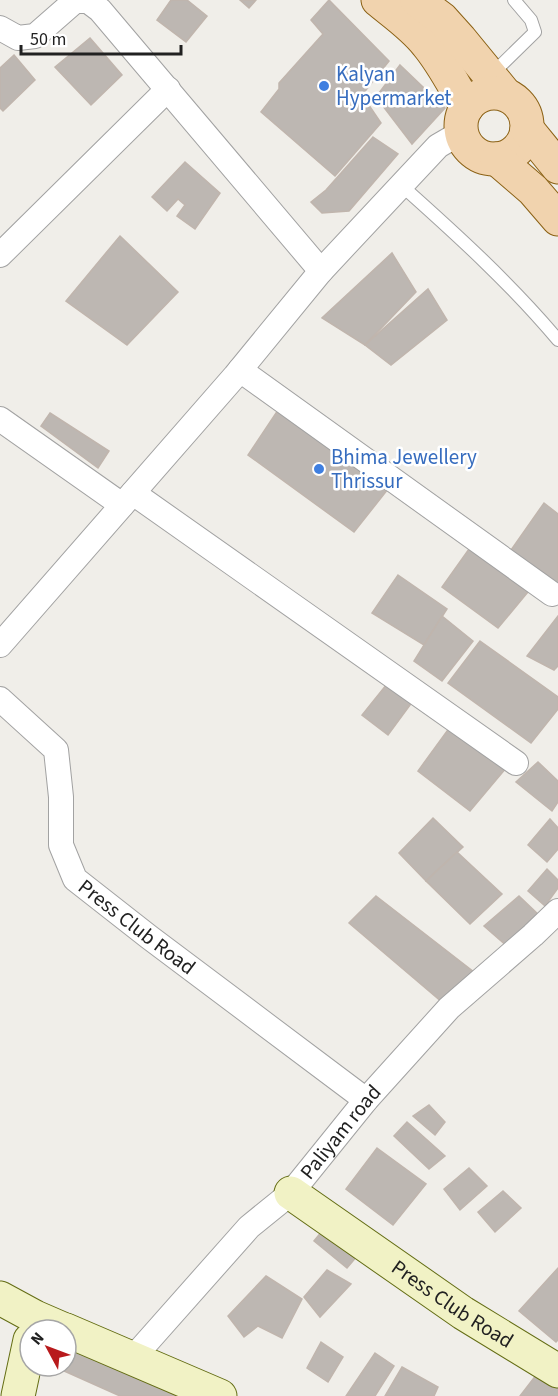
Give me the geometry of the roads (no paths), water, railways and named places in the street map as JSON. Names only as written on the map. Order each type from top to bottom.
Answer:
[{"type":"main road","points":[[378,0],[427,43],[443,67],[464,119]]},
{"type":"main road","points":[[417,0],[448,26],[498,85],[522,108],[527,129],[518,150],[508,156],[486,159],[468,147],[463,138],[464,119],[474,100],[483,94],[494,93],[498,85]]},
{"type":"main road","points":[[527,129],[558,168]]},
{"type":"main road","points":[[497,159],[533,190],[558,219]]},
{"type":"street","points":[[1,30],[18,38],[35,36],[75,1],[88,1],[100,9],[321,271]]},
{"type":"street","points":[[0,255],[168,89]]},
{"type":"street","points":[[0,645],[240,369],[321,271],[464,119]]},
{"type":"street","points":[[240,369],[552,594]]},
{"type":"street","points":[[0,419],[127,499],[516,763]]},
{"type":"street","name":"Press Club Road","points":[[0,699],[56,750],[61,797],[61,845],[75,879],[366,1100]]},
{"type":"street","name":"Paliyam road","points":[[132,1359],[249,1227],[291,1193],[366,1100],[449,1008],[558,912]]},
{"type":"street","name":"Press Club Road","points":[[291,1193],[463,1313],[558,1371]]},
{"type":"street","points":[[0,1298],[21,1318]]},
{"type":"street","points":[[78,1335],[210,1394]]},
{"type":"street","points":[[18,1396],[22,1378]]},
{"type":"lane","points":[[498,85],[535,32],[531,20],[513,0]]},
{"type":"lane","points":[[401,184],[474,251],[558,340]]},
{"type":"place","name":"Kalyan Hypermarket","points":[[324,86]]},
{"type":"place","name":"Bhima Jewellery Thrissur","points":[[319,469]]}]
